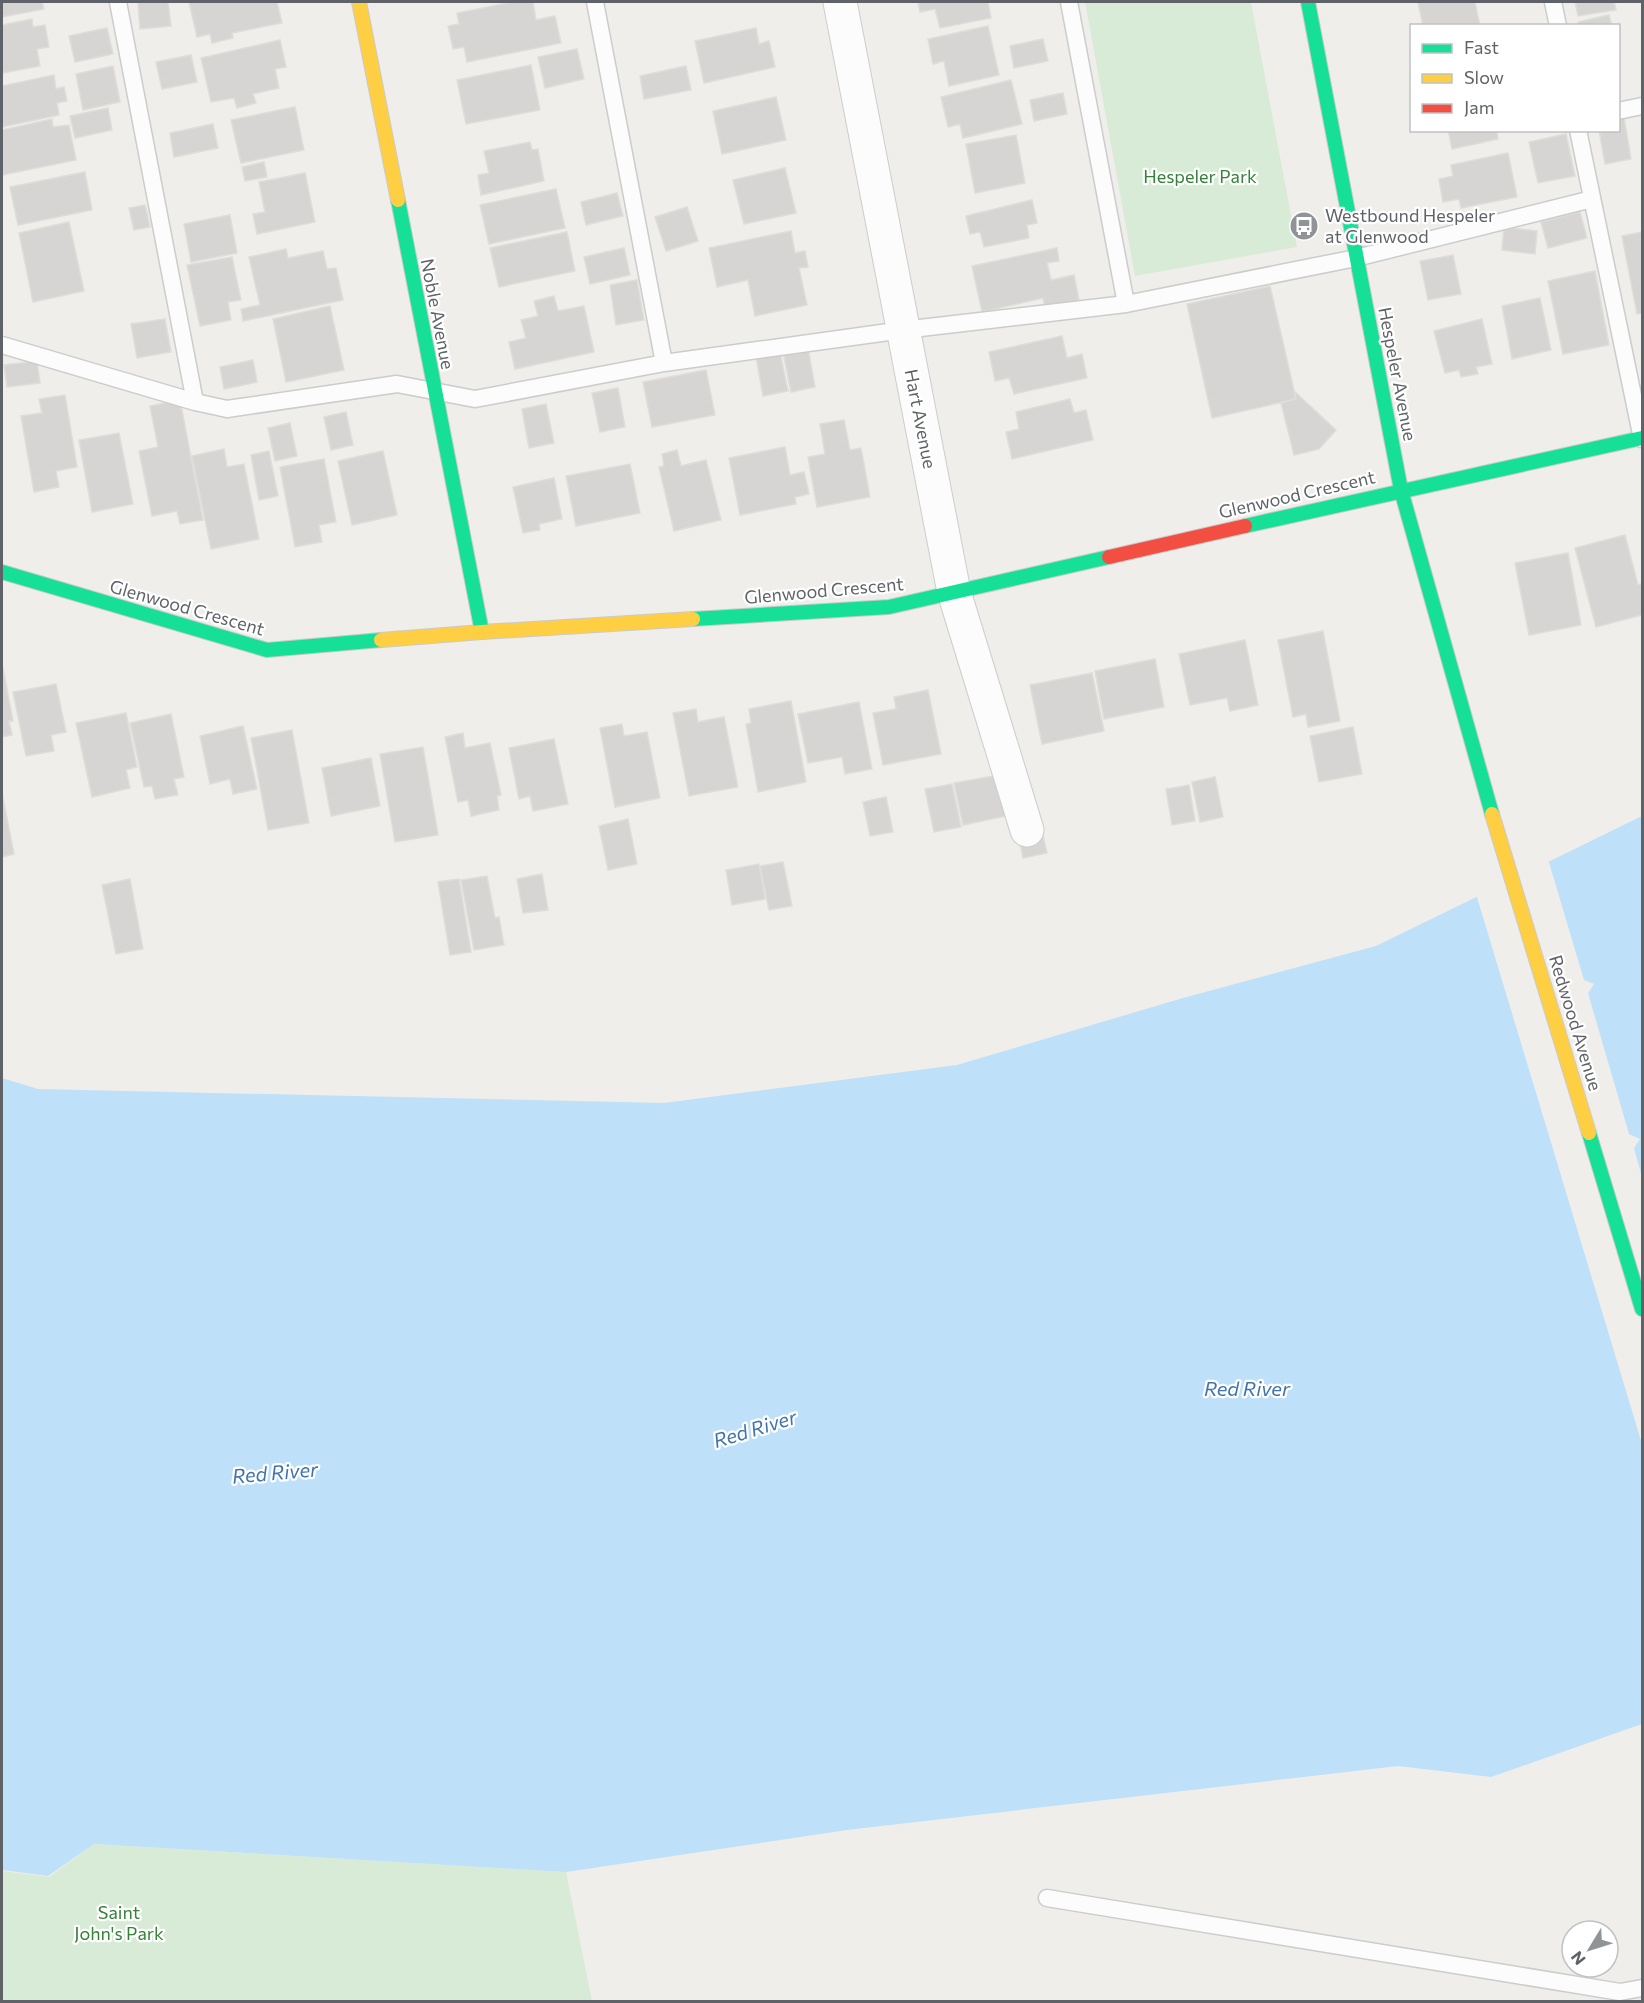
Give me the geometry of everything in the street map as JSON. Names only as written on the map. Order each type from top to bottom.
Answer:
[{"type":"street","name":"Noble Avenue","points":[[359,2],[482,632]]},
{"type":"street","name":"Hart Avenue","points":[[840,2],[954,592],[1027,830]]},
{"type":"street","name":"Hespeler Avenue","points":[[1308,2],[1401,490],[1472,748]]},
{"type":"street","name":"Glenwood Crescent","points":[[2,572],[267,650],[482,632],[889,607],[1401,490],[1642,438]]},
{"type":"street","name":"Redwood Avenue","points":[[1472,748],[1642,1309]]},
{"type":"lane","points":[[118,2],[195,402]]},
{"type":"lane","points":[[596,2],[664,363]]},
{"type":"lane","points":[[1069,2],[1125,304]]},
{"type":"lane","points":[[1553,2],[1558,24]]},
{"type":"lane","points":[[1620,111],[1642,106]]},
{"type":"lane","points":[[1578,132],[1642,438]]},
{"type":"lane","points":[[2,345],[195,402],[227,409],[397,384],[475,399],[664,363],[903,330],[1125,304],[1356,258],[1592,199]]},
{"type":"lane","points":[[1047,1898],[1620,1992],[1642,1988]]},
{"type":"green space","name":"Hespeler Park","points":[[1085,2],[1251,2],[1297,247],[1135,276]]},
{"type":"green space","name":"Saint John's Park","points":[[94,1844],[566,1872],[592,2001],[2,2002],[2,1871],[49,1877]]},
{"type":"water","name":"Red River","points":[[1642,816],[1642,1724],[1491,1777],[1398,1766],[847,1830],[566,1872],[94,1844],[48,1876],[2,1870],[2,1078],[38,1089],[664,1103],[957,1065],[1183,998],[1376,946]]},
{"type":"pier","points":[[1548,859],[1584,980],[1594,984],[1588,993],[1629,1134],[1640,1139],[1634,1148],[1642,1177],[1642,1444],[1476,894]]},
{"type":"building","points":[[2,2],[42,2],[44,9],[2,17]]},
{"type":"building","points":[[138,2],[168,2],[171,26],[140,29]]},
{"type":"building","points":[[189,2],[277,2],[282,23],[232,33],[233,38],[212,43],[210,34],[197,37]]},
{"type":"building","points":[[513,2],[533,2],[536,20],[555,16],[561,43],[467,62],[464,47],[453,49],[448,26],[459,24],[457,13]]},
{"type":"building","points":[[918,2],[988,2],[991,18],[940,28],[935,9],[920,12]]},
{"type":"building","points":[[1418,2],[1475,2],[1480,24],[1423,24]]},
{"type":"building","points":[[1575,2],[1614,2],[1616,10],[1578,16]]},
{"type":"building","points":[[1609,15],[1611,24],[1578,24],[1578,22]]},
{"type":"building","points":[[32,19],[33,27],[45,25],[49,47],[37,49],[40,66],[2,73],[2,25]]},
{"type":"building","points":[[988,26],[999,75],[949,86],[944,61],[933,64],[928,39]]},
{"type":"building","points":[[107,28],[113,54],[75,62],[69,36]]},
{"type":"building","points":[[756,28],[759,44],[769,41],[775,67],[704,83],[695,41]]},
{"type":"building","points":[[1043,39],[1048,61],[1014,68],[1010,46]]},
{"type":"building","points":[[280,40],[286,67],[275,69],[279,88],[253,94],[256,103],[237,108],[234,98],[211,102],[201,58]]},
{"type":"building","points":[[577,49],[584,79],[545,88],[538,57]]},
{"type":"building","points":[[191,55],[197,82],[162,89],[156,62]]},
{"type":"building","points":[[531,65],[540,110],[466,124],[457,80]]},
{"type":"building","points":[[113,66],[120,102],[83,110],[76,74]]},
{"type":"building","points":[[686,66],[691,90],[644,99],[640,76]]},
{"type":"building","points":[[54,75],[56,89],[64,87],[67,101],[57,103],[59,115],[2,127],[2,86]]},
{"type":"building","points":[[1011,80],[1022,124],[963,138],[960,124],[948,127],[941,97]]},
{"type":"building","points":[[1063,93],[1067,114],[1034,121],[1030,100]]},
{"type":"building","points":[[776,97],[786,140],[722,154],[713,111]]},
{"type":"building","points":[[295,107],[304,150],[241,163],[231,120]]},
{"type":"building","points":[[108,108],[112,130],[75,138],[70,116]]},
{"type":"building","points":[[1624,117],[1631,159],[1605,164],[1599,132],[1620,132],[1620,118]]},
{"type":"building","points":[[52,119],[53,127],[69,125],[76,160],[2,175],[2,130]]},
{"type":"building","points":[[213,124],[218,148],[174,157],[170,133]]},
{"type":"building","points":[[1448,132],[1497,132],[1498,139],[1452,149]]},
{"type":"building","points":[[1566,134],[1575,176],[1538,183],[1529,142]]},
{"type":"building","points":[[1016,135],[1025,183],[975,193],[966,144]]},
{"type":"building","points":[[530,142],[532,150],[538,149],[544,181],[481,195],[478,175],[489,173],[484,151]]},
{"type":"building","points":[[1508,153],[1517,197],[1461,208],[1459,199],[1443,202],[1439,179],[1453,176],[1451,165]]},
{"type":"building","points":[[264,162],[267,177],[245,181],[242,167]]},
{"type":"building","points":[[785,168],[796,213],[744,224],[733,180]]},
{"type":"building","points":[[85,172],[92,210],[18,225],[10,187]]},
{"type":"building","points":[[305,173],[315,222],[257,234],[253,214],[265,212],[259,182]]},
{"type":"building","points":[[556,189],[565,228],[489,244],[480,205]]},
{"type":"building","points":[[617,193],[623,216],[586,225],[581,202]]},
{"type":"building","points":[[1032,200],[1037,223],[1027,225],[1029,238],[984,247],[980,232],[970,234],[966,216]]},
{"type":"building","points":[[145,205],[150,227],[134,230],[129,208]]},
{"type":"building","points":[[687,207],[698,241],[666,251],[655,217]]},
{"type":"building","points":[[1580,212],[1587,238],[1548,248],[1541,222]]},
{"type":"building","points":[[230,215],[237,253],[191,262],[184,224]]},
{"type":"building","points":[[69,222],[84,291],[33,302],[19,233]]},
{"type":"building","points":[[1504,227],[1537,231],[1535,254],[1502,250]]},
{"type":"building","points":[[791,231],[795,253],[805,251],[808,267],[799,268],[807,305],[755,316],[748,280],[717,287],[709,248]]},
{"type":"building","points":[[567,232],[575,271],[499,287],[490,248]]},
{"type":"building","points":[[1642,232],[1642,313],[1637,314],[1622,236]]},
{"type":"building","points":[[624,248],[630,275],[590,284],[584,257]]},
{"type":"building","points":[[1057,248],[1059,261],[1047,263],[1051,280],[1074,275],[1079,300],[1045,308],[1043,298],[982,312],[972,266]]},
{"type":"building","points":[[286,249],[288,258],[323,251],[327,269],[336,268],[343,300],[243,321],[241,309],[260,305],[249,257]]},
{"type":"building","points":[[1453,255],[1461,294],[1428,300],[1420,261]]},
{"type":"building","points":[[232,257],[241,300],[228,302],[231,320],[200,326],[187,265]]},
{"type":"building","points":[[1595,271],[1609,345],[1563,354],[1548,281]]},
{"type":"building","points":[[637,280],[644,320],[616,325],[610,285]]},
{"type":"building","points":[[1270,286],[1296,399],[1212,418],[1187,304]]},
{"type":"building","points":[[554,296],[558,311],[584,306],[594,352],[515,369],[509,342],[526,338],[521,320],[538,316],[534,301]]},
{"type":"building","points":[[1540,298],[1551,350],[1512,359],[1502,306]]},
{"type":"building","points":[[330,306],[344,370],[286,382],[273,319]]},
{"type":"building","points":[[165,319],[171,352],[137,358],[131,324]]},
{"type":"building","points":[[1482,319],[1492,364],[1476,367],[1478,374],[1461,377],[1459,370],[1445,373],[1434,331]]},
{"type":"building","points":[[1062,336],[1067,358],[1082,354],[1087,378],[1014,394],[1009,378],[995,381],[989,352]]},
{"type":"building","points":[[808,348],[815,387],[791,392],[783,352]]},
{"type":"building","points":[[780,352],[788,391],[763,396],[756,357]]},
{"type":"building","points":[[253,360],[257,382],[224,389],[220,367]]},
{"type":"building","points":[[37,361],[40,383],[7,387],[4,365]]},
{"type":"building","points":[[706,370],[715,415],[652,427],[643,382]]},
{"type":"building","points":[[618,388],[625,427],[600,432],[592,393]]},
{"type":"building","points":[[1294,391],[1336,430],[1319,449],[1294,455],[1281,403],[1296,399]]},
{"type":"building","points":[[65,395],[77,467],[56,471],[59,487],[34,492],[21,416],[42,413],[39,399]]},
{"type":"building","points":[[1070,399],[1074,413],[1086,410],[1093,440],[1012,459],[1006,432],[1019,429],[1016,412]]},
{"type":"building","points":[[180,400],[203,520],[180,524],[177,511],[152,516],[139,451],[158,447],[150,406]]},
{"type":"building","points":[[546,404],[554,443],[529,448],[522,409]]},
{"type":"building","points":[[346,412],[353,445],[331,450],[324,417]]},
{"type":"building","points":[[844,420],[850,450],[861,448],[870,497],[817,507],[808,457],[825,454],[820,424]]},
{"type":"building","points":[[290,423],[297,456],[275,461],[268,428]]},
{"type":"building","points":[[119,433],[133,504],[92,512],[79,440]]},
{"type":"building","points":[[785,447],[790,475],[804,472],[809,494],[795,497],[796,504],[740,515],[729,458]]},
{"type":"building","points":[[224,449],[227,467],[244,464],[259,539],[211,549],[192,456]]},
{"type":"building","points":[[677,450],[681,466],[706,460],[721,520],[674,531],[659,467],[664,466],[662,454]]},
{"type":"building","points":[[269,451],[278,496],[259,500],[251,455]]},
{"type":"building","points":[[383,451],[397,515],[352,525],[338,461]]},
{"type":"building","points":[[324,459],[336,522],[319,525],[322,542],[295,547],[280,467]]},
{"type":"building","points":[[630,464],[640,513],[576,526],[566,476]]},
{"type":"building","points":[[554,478],[562,519],[539,524],[540,530],[523,533],[513,487]]},
{"type":"building","points":[[1625,535],[1638,585],[1642,584],[1642,615],[1596,627],[1575,548]]},
{"type":"building","points":[[1568,553],[1581,625],[1529,635],[1515,563]]},
{"type":"building","points":[[1323,631],[1340,721],[1308,727],[1306,714],[1293,717],[1278,640]]},
{"type":"building","points":[[1245,640],[1258,705],[1230,711],[1227,698],[1190,705],[1179,654]]},
{"type":"building","points":[[1155,659],[1164,707],[1104,719],[1095,671]]},
{"type":"building","points":[[2,669],[13,721],[9,721],[12,735],[2,737]]},
{"type":"building","points":[[1092,673],[1104,731],[1042,744],[1030,685]]},
{"type":"building","points":[[56,684],[66,732],[51,735],[54,751],[26,756],[13,692]]},
{"type":"building","points":[[928,690],[941,754],[883,765],[873,713],[896,709],[894,697]]},
{"type":"building","points":[[791,701],[806,782],[758,792],[746,724],[751,723],[749,709]]},
{"type":"building","points":[[859,702],[872,769],[845,774],[842,757],[808,763],[798,714]]},
{"type":"building","points":[[696,709],[698,722],[724,717],[738,787],[689,796],[673,713]]},
{"type":"building","points":[[126,713],[137,767],[126,770],[130,788],[92,797],[76,723]]},
{"type":"building","points":[[171,714],[184,777],[174,779],[178,795],[155,799],[152,786],[144,787],[130,723]]},
{"type":"building","points":[[622,724],[624,736],[647,732],[660,798],[615,807],[600,728]]},
{"type":"building","points":[[243,726],[257,789],[233,794],[230,779],[210,784],[200,736]]},
{"type":"building","points":[[1353,727],[1362,774],[1319,782],[1310,736]]},
{"type":"building","points":[[292,730],[309,823],[268,830],[251,738]]},
{"type":"building","points":[[463,733],[465,748],[490,743],[501,795],[497,796],[499,810],[471,816],[468,800],[458,802],[445,737]]},
{"type":"building","points":[[554,739],[568,804],[533,811],[530,796],[519,799],[509,748]]},
{"type":"building","points":[[423,747],[438,835],[395,842],[380,754]]},
{"type":"building","points":[[371,758],[380,806],[331,816],[322,768]]},
{"type":"building","points":[[1004,774],[1015,814],[963,825],[954,783]]},
{"type":"building","points":[[1215,777],[1223,817],[1200,822],[1192,782]]},
{"type":"building","points":[[952,784],[961,827],[934,832],[925,789]]},
{"type":"building","points":[[1189,785],[1195,821],[1172,825],[1166,789]]},
{"type":"building","points":[[2,793],[14,854],[2,857]]},
{"type":"building","points":[[886,797],[893,832],[870,836],[863,802]]},
{"type":"building","points":[[628,819],[637,864],[608,870],[599,826]]},
{"type":"building","points":[[1041,826],[1047,853],[1023,858],[1018,831]]},
{"type":"building","points":[[783,862],[792,906],[769,910],[760,866]]},
{"type":"building","points":[[759,864],[765,899],[732,905],[726,870]]},
{"type":"building","points":[[542,874],[548,910],[523,913],[517,879]]},
{"type":"building","points":[[487,876],[495,918],[499,917],[504,945],[474,950],[461,880]]},
{"type":"building","points":[[130,879],[143,949],[116,954],[102,885]]},
{"type":"building","points":[[459,879],[471,952],[450,955],[438,882]]},
{"type":"traffic: fast","points":[[1308,2],[1401,490],[1492,814]]},
{"type":"traffic: fast","points":[[398,200],[482,632]]},
{"type":"traffic: fast","points":[[1245,526],[1642,438]]},
{"type":"traffic: fast","points":[[693,619],[889,607],[1109,557]]},
{"type":"traffic: fast","points":[[2,572],[267,650],[381,640]]},
{"type":"traffic: fast","points":[[1589,1133],[1642,1309]]},
{"type":"traffic: slow","points":[[359,2],[398,200]]},
{"type":"traffic: slow","points":[[381,640],[693,619]]},
{"type":"traffic: slow","points":[[1492,814],[1589,1133]]},
{"type":"traffic: jam","points":[[1109,557],[1245,526]]},
{"type":"place","name":"Westbound Hespeler at Glenwood","points":[[1304,226]]}]
